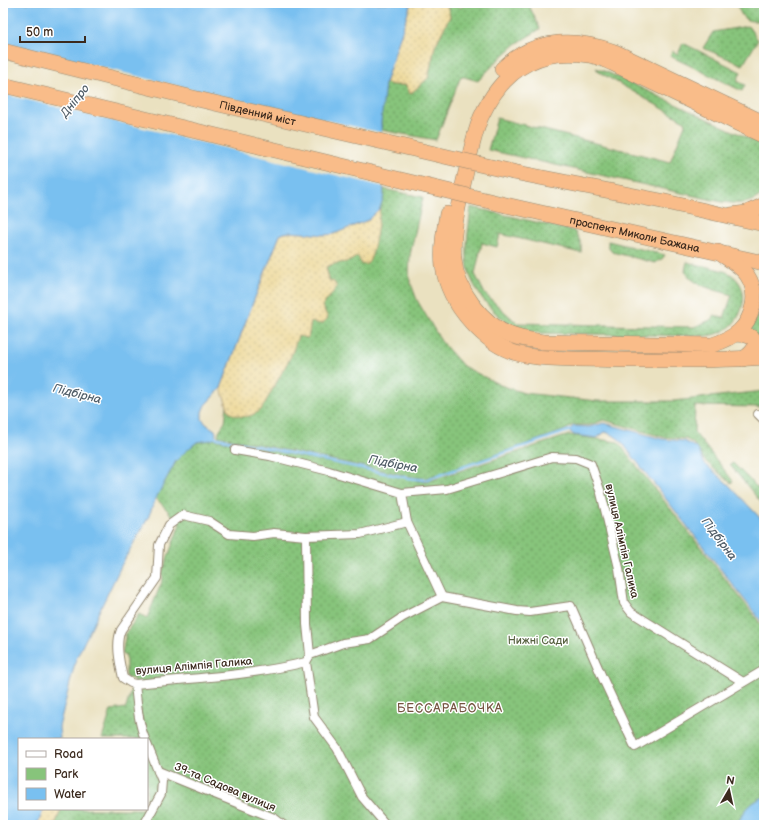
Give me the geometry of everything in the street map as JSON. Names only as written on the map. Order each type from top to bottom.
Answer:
[{"type":"highway","points":[[764,123],[615,52],[603,48],[582,43],[562,42],[533,48],[521,54],[507,65],[495,77],[479,100],[467,131],[448,208],[443,249],[443,266],[448,284],[457,303],[469,320],[487,337],[503,347],[523,355],[545,358],[626,360],[742,359],[764,357]]},
{"type":"highway","name":"Південний міст","points":[[3,51],[193,98],[513,172],[726,216]]},
{"type":"highway","points":[[718,252],[737,265],[746,274],[751,282],[754,293],[751,315],[745,326],[725,341],[712,345],[543,342],[510,335],[492,324],[475,308],[464,292],[457,275],[454,258],[458,207],[475,136],[481,118],[498,87],[513,72],[530,62],[547,56],[569,53],[591,55],[612,63],[764,136]]},
{"type":"highway","name":"проспект Миколи Бажана","points":[[3,85],[506,205],[764,263]]},
{"type":"highway","points":[[726,216],[746,213],[764,205]]},
{"type":"highway","points":[[726,216],[764,224]]},
{"type":"highway","points":[[736,334],[748,335],[754,339],[754,350],[750,355],[742,359]]},
{"type":"street","points":[[758,414],[764,420]]},
{"type":"street","name":"вулиця Алімпія Галика","points":[[235,450],[270,456],[329,471],[402,493],[447,489],[552,457],[576,458],[591,464],[601,493],[619,568],[624,603],[631,612],[743,682]]},
{"type":"street","points":[[402,493],[407,522],[442,597],[530,612],[571,606],[635,747],[764,670]]},
{"type":"street","name":"вулиця Алімпія Галика","points":[[407,522],[360,534],[306,536],[274,534],[253,536],[229,534],[209,521],[183,515],[169,525],[159,545],[157,578],[118,636],[123,678],[135,684],[281,668],[308,659],[343,643],[370,639],[403,617],[442,597]]},
{"type":"street","points":[[306,536],[308,659],[314,717],[337,748],[362,797],[386,825]]},
{"type":"street","points":[[135,684],[138,710],[145,738]]},
{"type":"street","points":[[144,825],[161,794],[162,781],[148,746]]},
{"type":"street","name":"39-та Садова вулиця","points":[[158,771],[274,818],[283,825]]},
{"type":"green space","points":[[454,3],[461,8],[465,3],[528,3],[540,29],[516,44],[478,81],[461,76],[436,140],[381,130],[381,110],[385,83],[406,85],[410,94],[428,78],[435,46],[450,16],[447,4]]},
{"type":"green space","points":[[736,3],[756,3],[764,7],[764,20],[753,21],[746,19],[743,17]]},
{"type":"green space","points":[[748,26],[758,40],[743,65],[703,48],[713,32]]},
{"type":"green space","points":[[683,43],[741,72],[737,81],[745,85],[742,91],[670,56],[672,51],[678,54]]},
{"type":"green space","points":[[596,68],[763,145],[764,192],[755,199],[745,203],[722,202],[488,150],[497,118],[670,162],[686,122],[599,72]]},
{"type":"green space","points":[[383,189],[423,197],[410,255],[409,278],[417,300],[441,341],[463,366],[500,385],[524,393],[598,401],[674,401],[764,391],[764,404],[759,407],[695,406],[694,432],[733,481],[731,483],[705,461],[694,444],[686,439],[663,437],[604,420],[590,425],[572,425],[560,432],[425,478],[413,477],[218,436],[219,431],[225,422],[227,405],[229,412],[311,322],[328,318],[322,306],[336,284],[329,280],[326,267],[353,259],[357,256],[359,257],[378,214],[383,197]]},
{"type":"green space","points":[[471,207],[574,231],[580,242],[581,253],[500,234],[497,247],[482,243],[475,274],[485,294],[517,323],[694,327],[713,319],[714,315],[724,318],[732,295],[705,287],[693,280],[685,270],[687,262],[729,273],[736,279],[741,286],[743,295],[741,312],[731,326],[724,331],[706,336],[540,333],[522,329],[513,325],[497,314],[489,306],[472,281],[467,257],[467,240]]},
{"type":"green space","points":[[608,241],[665,255],[662,259],[655,263],[612,252],[608,247]]},
{"type":"green space","points":[[759,285],[764,287],[764,351],[759,351],[750,330],[759,309],[761,298]]},
{"type":"green space","name":"Нижні Сади","points":[[569,435],[618,442],[764,628],[764,825],[55,825],[61,810],[148,810],[148,738],[102,738],[111,710],[126,708],[134,679],[126,678],[126,655],[122,654],[126,633],[139,614],[147,618],[163,579],[162,573],[180,524],[156,498],[177,460],[189,448],[198,442],[214,439],[426,482]]},
{"type":"green space","points":[[733,463],[764,494],[764,506],[730,465]]},
{"type":"sand","points":[[411,3],[446,3],[450,16],[435,46],[428,78],[410,94],[406,85],[385,83]]},
{"type":"sand","points":[[380,208],[376,238],[370,261],[367,264],[361,264],[357,256],[350,261],[326,267],[329,280],[334,282],[337,287],[322,306],[328,318],[322,324],[311,322],[308,338],[298,336],[291,356],[261,410],[253,415],[245,417],[229,412],[221,388],[280,235],[284,233],[297,232],[325,235],[368,220]]},
{"type":"sand","points":[[44,810],[61,810],[55,825],[37,825]]},
{"type":"water","name":"Дніпро","points":[[3,3],[411,3],[385,83],[381,123],[384,196],[380,208],[368,220],[334,234],[325,235],[290,232],[280,235],[221,388],[205,405],[202,412],[202,419],[206,424],[215,430],[215,438],[197,442],[176,461],[156,498],[148,518],[123,562],[76,659],[59,727],[60,738],[18,738],[18,810],[44,810],[37,825],[3,825]]},
{"type":"water","points":[[604,423],[662,439],[684,441],[695,447],[699,451],[704,463],[729,485],[764,522],[764,625],[620,440],[605,432],[597,438],[574,435],[569,431],[573,426],[589,427]]},
{"type":"water","points":[[764,797],[764,825],[737,825],[748,808]]},
{"type":"pier","points":[[3,43],[194,90],[383,133],[385,187],[3,94]]},
{"type":"waterway","name":"Підбірна","points":[[213,437],[408,478],[425,480],[571,430]]},
{"type":"district","name":"БЕССАРАБОЧКА","points":[[450,708]]}]
